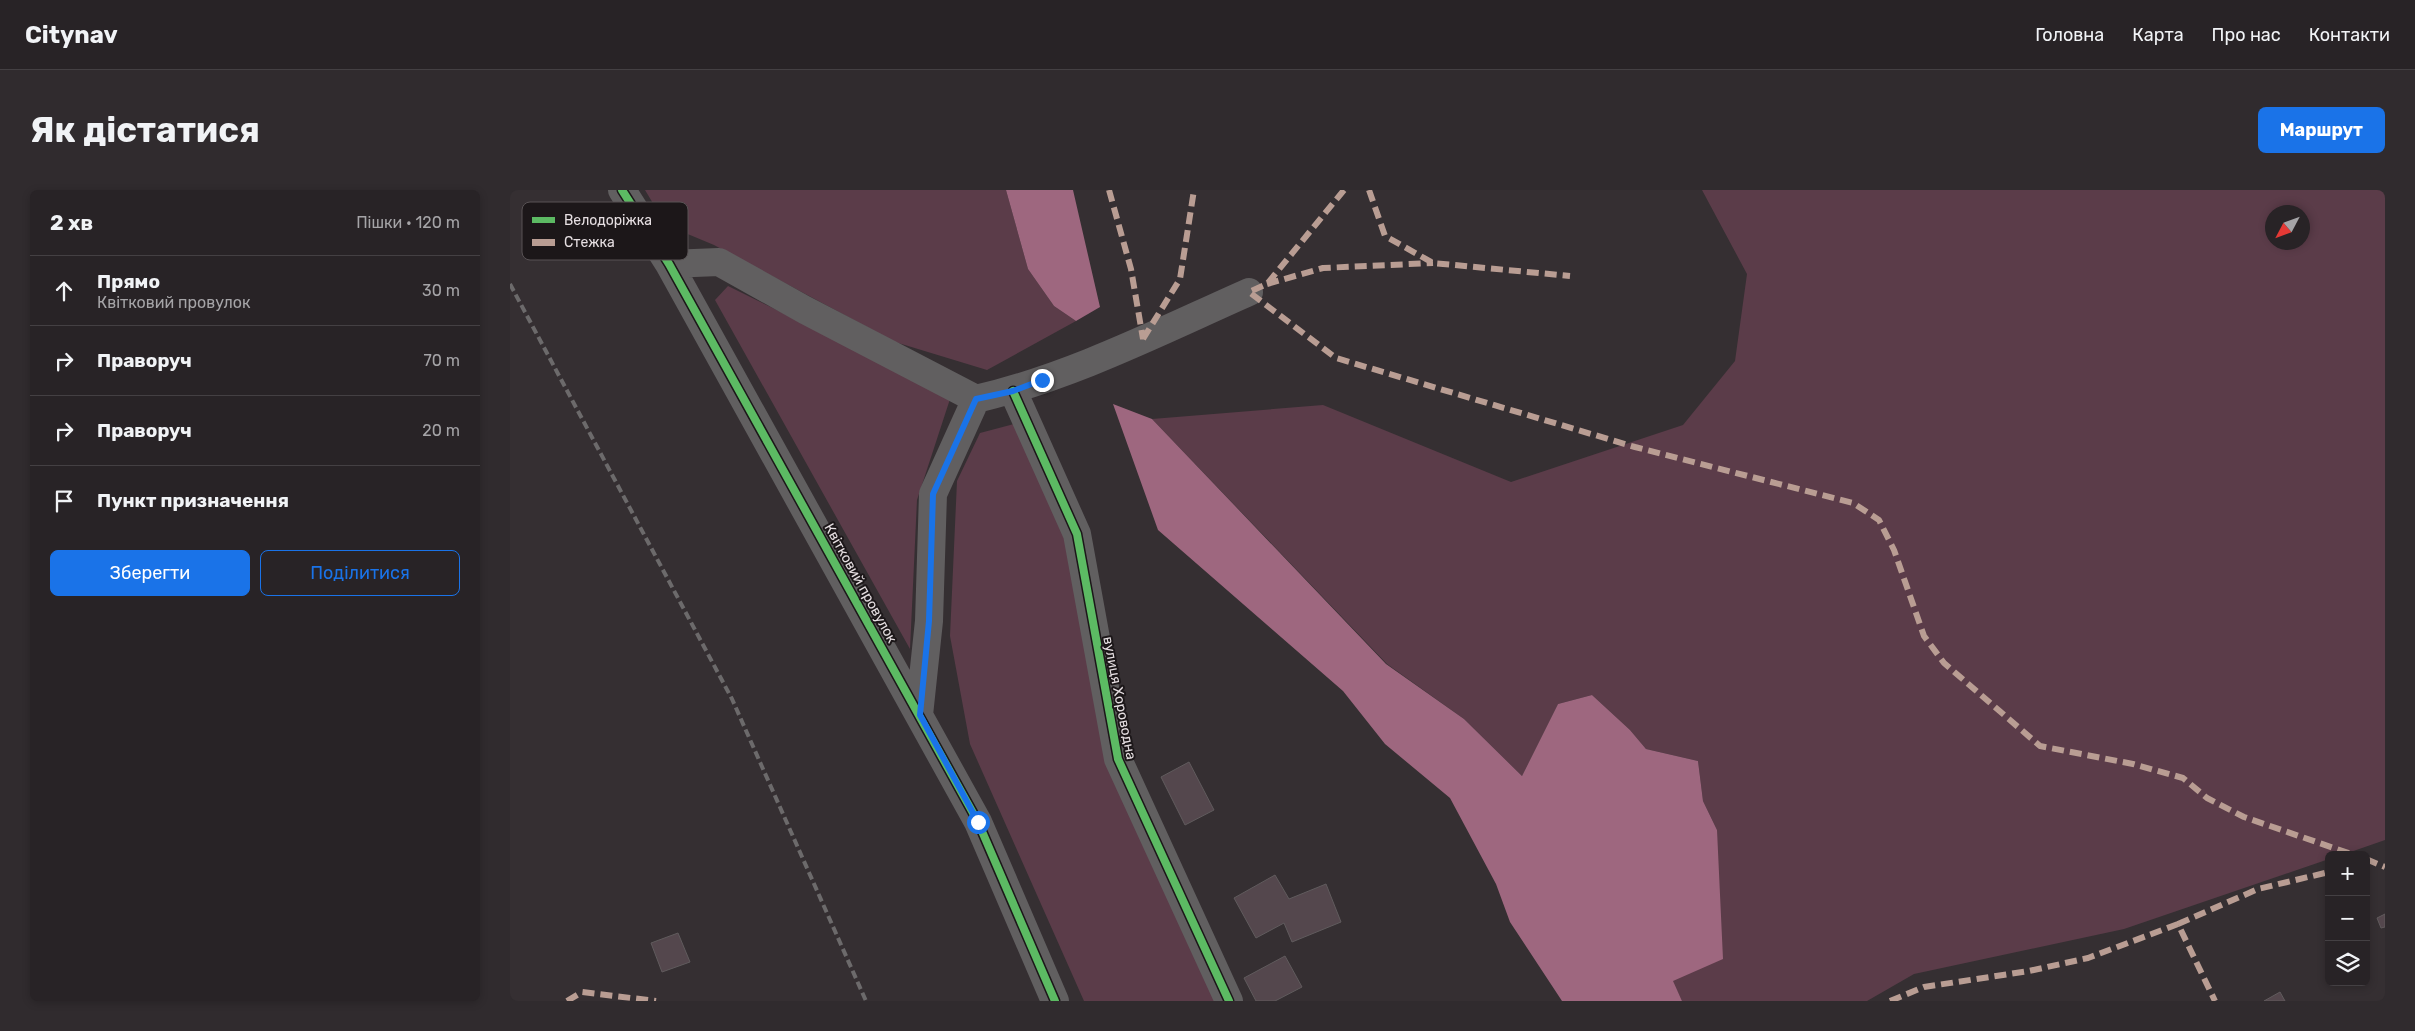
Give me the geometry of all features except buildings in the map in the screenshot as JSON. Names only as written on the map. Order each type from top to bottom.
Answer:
[{"type":"street","name":"Квітковий провулок","points":[[622,190],[630,202]]},
{"type":"street","name":"Квітковий провулок","points":[[666,260],[978,822],[1054,1001]]},
{"type":"street","points":[[669,264],[719,262],[805,310],[976,399],[1013,391],[1080,366],[1249,292]]},
{"type":"street","name":"вулиця Хороводна","points":[[1013,391],[1077,534],[1118,759],[1229,1001]]},
{"type":"street","points":[[920,715],[929,621],[933,494],[976,399]]},
{"type":"shaded area","points":[[645,190],[1006,190],[1028,269],[1054,306],[1076,321],[987,370],[895,342],[714,245],[688,234],[688,202],[652,202]]},
{"type":"shaded area","points":[[1006,190],[1073,190],[1100,307],[1076,321],[1054,306],[1028,269]]},
{"type":"shaded area","points":[[1702,190],[2385,190],[2385,840],[2353,851],[2325,851],[2325,860],[2124,929],[1914,974],[1867,1001],[1682,1001],[1672,981],[1717,830],[1703,801],[1698,761],[1646,749],[1630,730],[1592,695],[1558,704],[1522,776],[1464,719],[1387,664],[1152,419],[1323,405],[1511,482],[1683,425],[1735,361],[1747,274]]},
{"type":"shaded area","points":[[728,286],[951,396],[917,500],[910,649],[715,300]]},
{"type":"shaded area","points":[[1113,404],[1152,419],[1386,664],[1464,719],[1522,776],[1558,704],[1592,695],[1630,730],[1646,749],[1698,761],[1703,801],[1717,830],[1723,959],[1673,981],[1682,1001],[1562,1001],[1510,922],[1496,884],[1450,798],[1385,744],[1343,691],[1158,530]]},
{"type":"shaded area","points":[[1014,424],[1064,535],[1107,763],[1216,1001],[1084,1001],[970,744],[950,636],[957,481],[980,433]]},
{"type":"railway","points":[[510,284],[732,699],[866,1001]]},
{"type":"marked path","points":[[1109,190],[1131,269],[1143,339]]},
{"type":"marked path","points":[[1143,339],[1180,279],[1194,190]]},
{"type":"marked path","points":[[1344,190],[1267,284],[1249,292],[1336,358],[1635,447],[1853,503],[1879,520],[1894,550],[1924,636],[1944,663],[2040,746],[2133,764],[2183,778],[2207,798],[2244,817],[2342,851]]},
{"type":"marked path","points":[[1369,190],[1385,236],[1433,263],[1570,276]]},
{"type":"marked path","points":[[1267,284],[1323,268],[1433,263]]},
{"type":"marked path","points":[[2370,861],[2385,867]]},
{"type":"marked path","points":[[2178,924],[2258,889],[2325,873]]},
{"type":"marked path","points":[[1890,1001],[1924,987],[2029,971],[2088,958],[2178,924],[2215,1001]]},
{"type":"marked path","points":[[567,1001],[582,992],[656,1001]]},
{"type":"cycle path","points":[[622,190],[630,202]]},
{"type":"cycle path","points":[[666,260],[978,822],[1055,1001]]},
{"type":"cycle path","points":[[1013,391],[1077,534],[1118,759],[1229,1001]]},
{"type":"route","points":[[978,822],[920,715],[929,621],[933,494],[976,399],[1013,391],[1042,380]]}]
